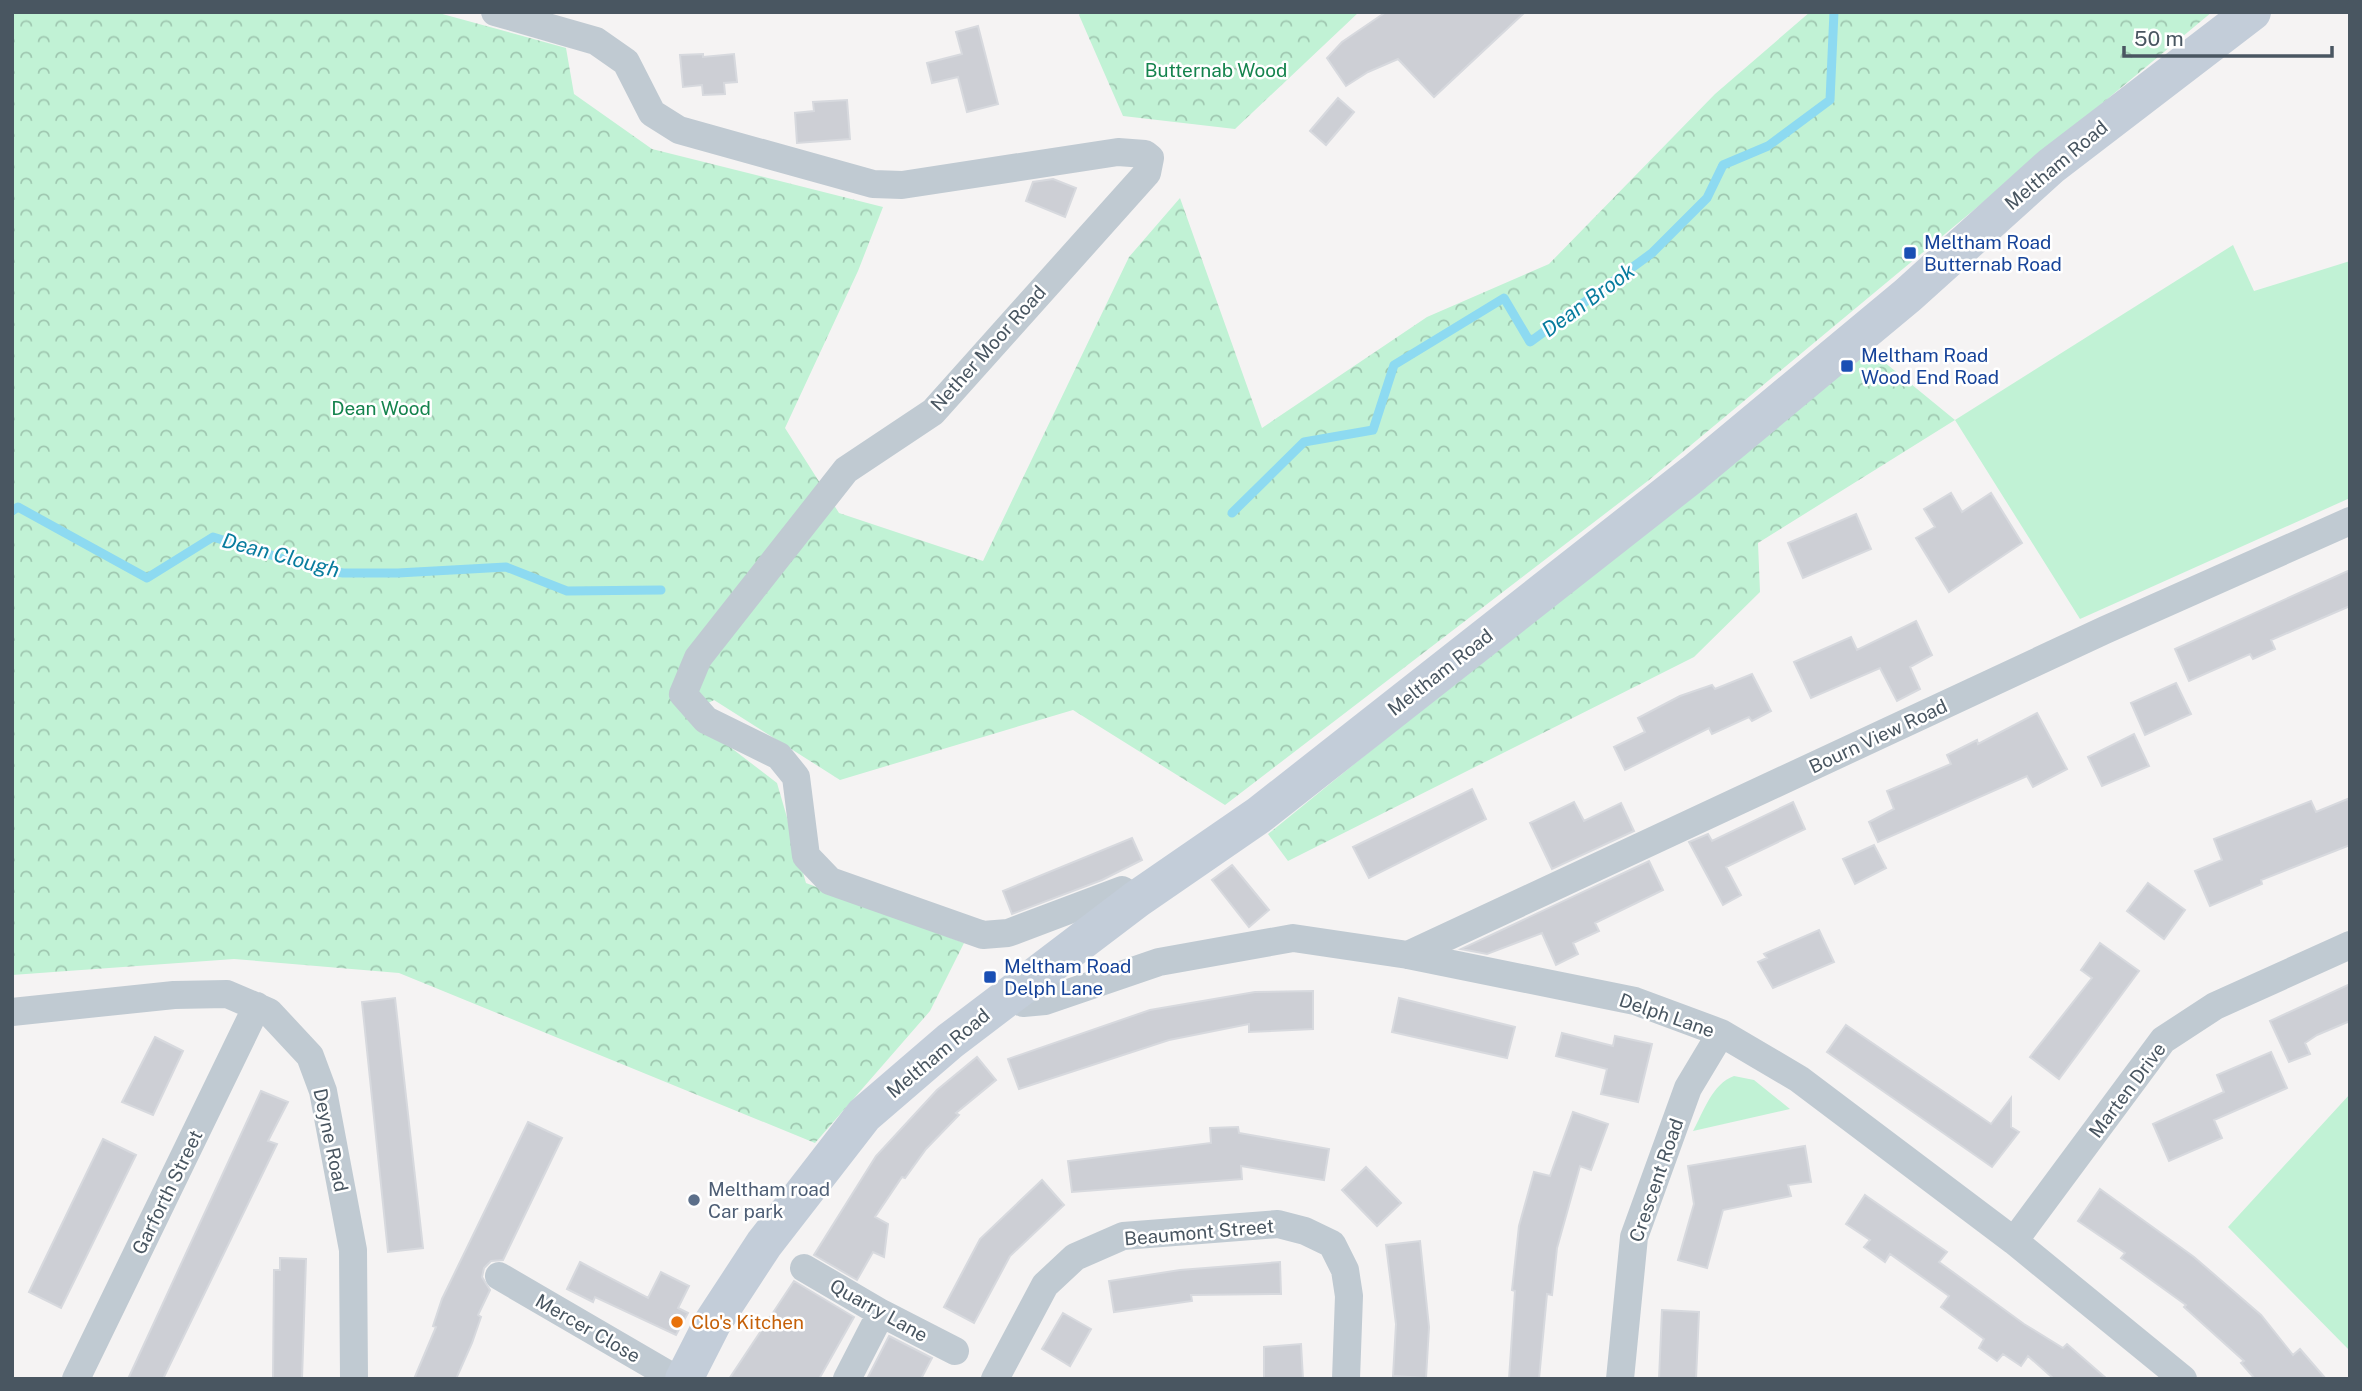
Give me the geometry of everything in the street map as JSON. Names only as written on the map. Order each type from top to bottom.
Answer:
[{"type":"main road","name":"Meltham Road","points":[[684,1379],[713,1322],[764,1244],[864,1115],[950,1041],[1137,899],[1259,815],[1694,472],[1908,295],[2051,166],[2252,12]]},
{"type":"street","name":"Nether Moor Road","points":[[495,12],[596,41],[626,62],[652,113],[679,130],[873,184],[902,185],[1118,152],[1145,154],[1162,168],[933,412],[846,470],[698,658],[683,694],[706,720],[779,756],[796,777],[806,856],[830,881],[983,935],[1008,933],[1122,890],[1137,899]]},
{"type":"street","name":"Bourn View Road","points":[[1408,955],[2093,635],[2350,521]]},
{"type":"street","name":"Delph Lane","points":[[1010,995],[1023,1003],[1045,1001],[1159,962],[1293,938],[1408,955],[1635,1001],[1721,1033],[1799,1079],[2014,1241],[2183,1379]]},
{"type":"street","name":"Marten Drive","points":[[2014,1241],[2163,1040],[2215,1006],[2350,945]]},
{"type":"street","name":"Deyne Road","points":[[12,1012],[174,995],[227,994],[269,1012],[310,1056],[323,1091],[353,1251],[354,1379]]},
{"type":"street","name":"Garforth Street","points":[[76,1379],[257,1006]]},
{"type":"street","name":"Crescent Road","points":[[1620,1379],[1634,1237],[1688,1088],[1721,1033]]},
{"type":"street","name":"Beaumont Street","points":[[995,1379],[1045,1285],[1075,1256],[1123,1236],[1278,1224],[1305,1230],[1332,1244],[1345,1269],[1349,1296],[1346,1379]]},
{"type":"street","name":"Quarry Lane","points":[[803,1268],[881,1313],[955,1351]]},
{"type":"street","name":"Mercer Close","points":[[499,1276],[676,1379]]},
{"type":"street","points":[[847,1379],[881,1313]]},
{"type":"green space","name":"Dean Wood","points":[[12,12],[435,12],[566,48],[574,94],[652,149],[883,207],[858,271],[785,428],[839,513],[983,561],[1129,257],[1180,198],[1262,428],[1427,317],[1549,264],[1715,94],[1810,12],[2212,12],[1649,480],[1225,805],[1073,710],[840,780],[714,700],[687,714],[777,783],[806,883],[964,943],[930,1011],[815,1143],[399,973],[234,959],[12,975]]},
{"type":"green space","name":"Butternab Wood","points":[[1081,12],[1359,12],[1235,129],[1123,116],[1079,15]]},
{"type":"green space","points":[[2233,245],[2254,291],[2350,261],[2350,498],[2080,619],[1955,420]]},
{"type":"green space","points":[[1867,348],[1955,420],[1758,543],[1760,592],[1694,657],[1288,861],[1268,834]]},
{"type":"green space","points":[[1734,1076],[1754,1080],[1790,1109],[1693,1131],[1714,1092]]},
{"type":"green space","points":[[2350,1094],[2350,1351],[2228,1227]]},
{"type":"building","points":[[1386,12],[1525,12],[1434,97],[1398,59],[1368,72],[1346,86],[1327,58],[1342,42]]},
{"type":"building","points":[[978,26],[998,104],[967,112],[958,77],[932,83],[927,63],[962,54],[956,32]]},
{"type":"building","points":[[703,54],[703,57],[734,54],[737,82],[724,83],[725,94],[703,95],[702,85],[683,87],[680,55]]},
{"type":"building","points":[[1338,98],[1354,112],[1326,145],[1310,131]]},
{"type":"building","points":[[847,100],[850,139],[797,143],[795,113],[814,111],[813,102]]},
{"type":"building","points":[[1053,179],[1076,188],[1065,217],[1026,201],[1033,182]]},
{"type":"building","points":[[1951,493],[1962,512],[1991,493],[2022,543],[1949,592],[1916,538],[1935,527],[1924,509]]},
{"type":"building","points":[[1856,514],[1871,549],[1803,578],[1788,543]]},
{"type":"building","points":[[2350,570],[2350,606],[2271,640],[2275,649],[2253,659],[2250,654],[2189,681],[2175,649]]},
{"type":"building","points":[[1916,621],[1932,655],[1910,667],[1920,689],[1897,701],[1880,668],[1811,698],[1794,662],[1851,637],[1857,650]]},
{"type":"building","points":[[1752,674],[1771,711],[1752,721],[1749,717],[1712,734],[1709,728],[1625,770],[1614,747],[1645,732],[1638,718],[1680,696],[1712,685],[1715,689]]},
{"type":"building","points":[[2176,683],[2191,714],[2145,735],[2131,703]]},
{"type":"building","points":[[2037,713],[2067,769],[2033,787],[2027,776],[1878,842],[1869,822],[1894,809],[1887,791],[1951,764],[1947,755],[1977,740],[1978,744]]},
{"type":"building","points":[[2134,734],[2149,766],[2102,786],[2088,757]]},
{"type":"building","points":[[1472,789],[1486,819],[1369,878],[1353,847]]},
{"type":"building","points":[[2350,798],[2350,845],[2261,880],[2262,884],[2210,906],[2195,871],[2222,860],[2214,839],[2311,801],[2316,812]]},
{"type":"building","points":[[1574,802],[1584,821],[1621,803],[1634,831],[1552,869],[1530,823]]},
{"type":"building","points":[[1793,802],[1805,829],[1726,867],[1741,895],[1723,905],[1689,842],[1708,834],[1712,841]]},
{"type":"building","points":[[1132,838],[1142,860],[1102,880],[1012,914],[1003,891]]},
{"type":"building","points":[[1874,845],[1886,868],[1855,884],[1843,859]]},
{"type":"building","points":[[1649,861],[1663,890],[1595,923],[1599,931],[1573,943],[1578,954],[1556,965],[1542,933],[1487,954],[1461,949]]},
{"type":"building","points":[[1232,865],[1269,910],[1249,927],[1212,880]]},
{"type":"building","points":[[2148,883],[2185,910],[2164,939],[2127,911]]},
{"type":"building","points":[[1819,930],[1834,962],[1773,988],[1758,962],[1767,958],[1764,954]]},
{"type":"building","points":[[2100,943],[2139,971],[2059,1079],[2030,1057],[2092,978],[2081,970]]},
{"type":"building","points":[[2350,984],[2350,1021],[2305,1043],[2310,1054],[2289,1062],[2270,1021]]},
{"type":"building","points":[[1313,991],[1313,1029],[1249,1032],[1249,1024],[1169,1040],[1019,1089],[1008,1059],[1150,1010],[1255,992]]},
{"type":"building","points":[[395,998],[423,1248],[388,1252],[362,1002]]},
{"type":"building","points":[[1399,998],[1515,1027],[1507,1058],[1392,1032]]},
{"type":"building","points":[[1846,1025],[1991,1124],[2011,1098],[2011,1127],[2019,1132],[1992,1167],[1827,1052]]},
{"type":"building","points":[[1562,1033],[1613,1046],[1615,1036],[1652,1044],[1638,1102],[1601,1094],[1607,1069],[1556,1056]]},
{"type":"building","points":[[155,1037],[183,1051],[153,1115],[122,1102]]},
{"type":"building","points":[[2271,1052],[2287,1088],[2214,1120],[2222,1138],[2169,1161],[2153,1124],[2224,1092],[2217,1075]]},
{"type":"building","points":[[977,1057],[996,1080],[956,1113],[959,1115],[926,1149],[905,1178],[902,1177],[875,1217],[888,1224],[884,1257],[873,1252],[857,1280],[814,1255],[876,1156],[937,1090]]},
{"type":"building","points":[[261,1091],[288,1102],[268,1141],[277,1144],[163,1379],[128,1379]]},
{"type":"building","points":[[1573,1112],[1608,1124],[1591,1170],[1580,1166],[1557,1248],[1552,1295],[1547,1294],[1539,1379],[1509,1379],[1515,1291],[1512,1290],[1519,1226],[1534,1172],[1550,1176]]},
{"type":"building","points":[[528,1122],[562,1138],[503,1260],[491,1261],[484,1268],[482,1277],[490,1290],[478,1315],[481,1317],[472,1343],[456,1379],[414,1379],[436,1327],[433,1326],[442,1299]]},
{"type":"building","points":[[1238,1127],[1239,1133],[1329,1149],[1324,1180],[1241,1166],[1242,1179],[1072,1192],[1068,1161],[1211,1143],[1210,1128]]},
{"type":"building","points":[[103,1139],[136,1155],[61,1308],[29,1292]]},
{"type":"building","points":[[1805,1146],[1811,1182],[1788,1185],[1791,1196],[1723,1210],[1707,1268],[1678,1260],[1694,1204],[1688,1166]]},
{"type":"building","points":[[1366,1167],[1401,1203],[1377,1226],[1342,1190]]},
{"type":"building","points":[[1042,1180],[1064,1205],[1010,1256],[974,1323],[944,1307],[980,1239]]},
{"type":"building","points":[[2100,1189],[2194,1257],[2261,1315],[2293,1355],[2300,1349],[2326,1379],[2255,1379],[2241,1363],[2244,1361],[2184,1307],[2186,1305],[2121,1258],[2125,1253],[2078,1221]]},
{"type":"building","points":[[1865,1195],[1947,1252],[1939,1262],[2024,1324],[2063,1348],[2067,1344],[2107,1379],[2054,1379],[2028,1356],[2021,1366],[2003,1354],[1997,1361],[1979,1348],[1984,1339],[1941,1307],[1949,1296],[1890,1254],[1885,1262],[1864,1247],[1870,1240],[1846,1224]]},
{"type":"building","points":[[1420,1241],[1429,1327],[1426,1378],[1393,1376],[1396,1324],[1386,1245]]},
{"type":"building","points":[[280,1258],[306,1259],[302,1379],[273,1379],[274,1270],[280,1270]]},
{"type":"building","points":[[580,1262],[648,1298],[661,1272],[689,1286],[678,1308],[688,1313],[676,1335],[595,1297],[593,1302],[567,1289]]},
{"type":"building","points":[[1280,1262],[1281,1294],[1191,1295],[1192,1301],[1114,1312],[1109,1281],[1180,1270]]},
{"type":"building","points":[[794,1281],[854,1317],[819,1379],[729,1379]]},
{"type":"building","points":[[1662,1310],[1699,1312],[1696,1379],[1659,1379]]},
{"type":"building","points":[[1063,1313],[1091,1329],[1070,1366],[1042,1349]]},
{"type":"building","points":[[889,1336],[932,1358],[921,1379],[867,1379]]},
{"type":"building","points":[[1301,1344],[1303,1379],[1264,1379],[1264,1347]]},
{"type":"waterway","name":"Dean Brook","points":[[1232,513],[1304,442],[1373,430],[1394,365],[1504,298],[1530,342],[1652,253],[1707,198],[1723,165],[1768,146],[1830,100],[1834,12]]},
{"type":"waterway","name":"Dean Clough","points":[[12,511],[18,507],[147,578],[213,537],[313,568],[343,573],[506,567],[567,591],[661,590]]},
{"type":"place","name":"Meltham Road Butternab Road","points":[[1910,253]]},
{"type":"place","name":"Meltham Road Wood End Road","points":[[1847,366]]},
{"type":"place","name":"Meltham Road Delph Lane","points":[[990,977]]},
{"type":"place","name":"Meltham road Car park","points":[[694,1200]]},
{"type":"place","name":"Clo's Kitchen","points":[[677,1322]]}]
